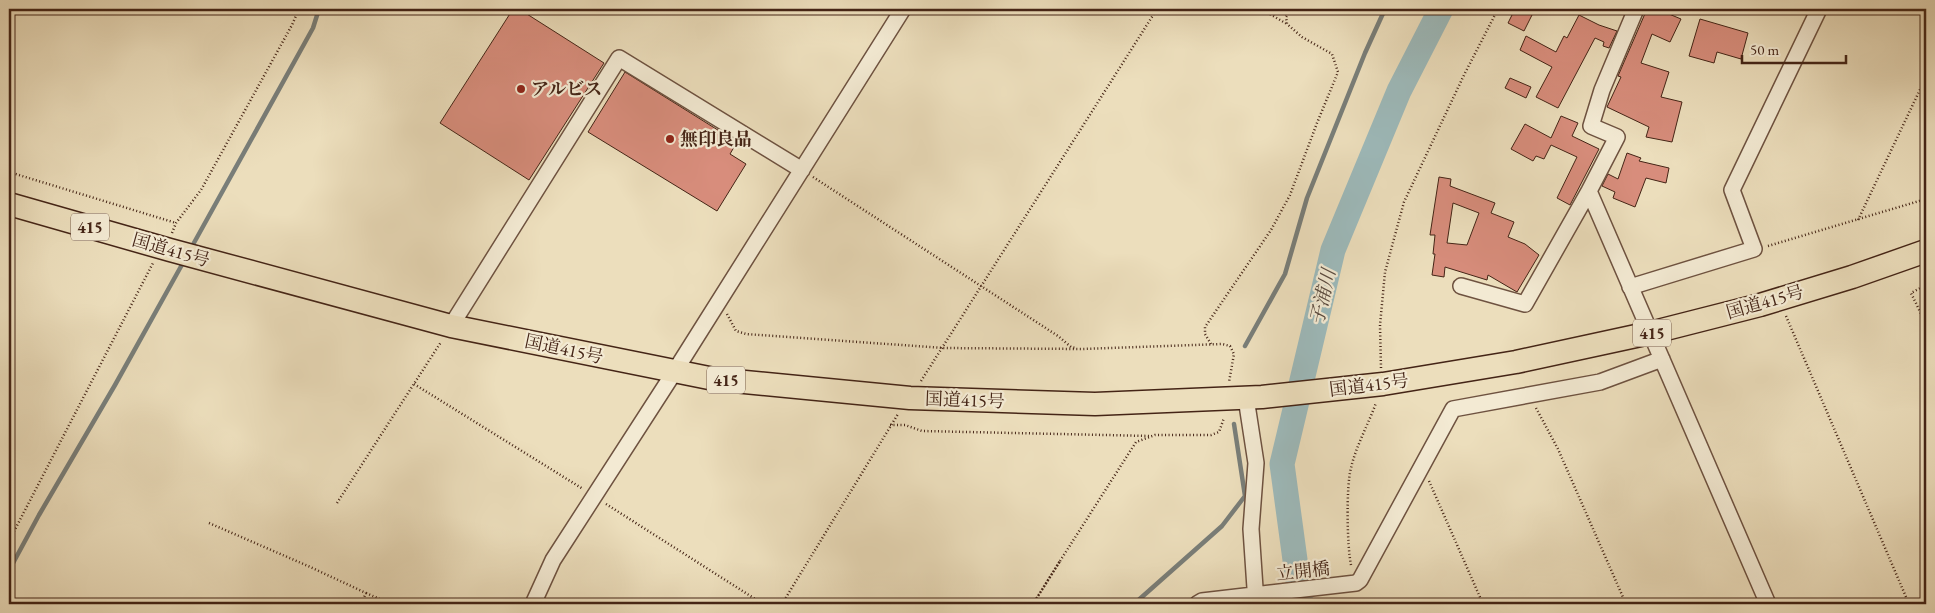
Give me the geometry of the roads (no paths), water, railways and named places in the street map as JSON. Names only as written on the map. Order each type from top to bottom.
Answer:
[{"type":"highway","name":"国道415号","points":[[9,204],[168,250],[451,326],[675,372],[714,379],[910,398],[1095,404],[1377,385],[1516,362],[1650,333],[1779,299],[1852,277],[1926,251]]},
{"type":"street","points":[[533,604],[553,560],[675,372],[903,9]]},
{"type":"street","points":[[1461,286],[1525,304],[1590,191],[1617,137],[1591,126],[1602,90],[1636,9]]},
{"type":"street","points":[[1630,287],[1754,249],[1732,190],[1813,10]]},
{"type":"street","points":[[451,326],[619,58],[802,170]]},
{"type":"street","points":[[1590,191],[1768,604]]},
{"type":"street","name":"立開橋","points":[[1197,604],[1202,601],[1257,598],[1356,583],[1360,580],[1452,410],[1600,382],[1662,360]]},
{"type":"street","points":[[1246,394],[1256,463],[1252,529],[1257,598]]},
{"type":"waterway","points":[[190,250],[313,28],[319,9]]},
{"type":"waterway","points":[[1245,346],[1285,274],[1307,198],[1365,53],[1385,9]]},
{"type":"waterway","name":"子浦川","points":[[1301,604],[1282,464],[1333,250],[1399,91],[1441,9]]},
{"type":"waterway","points":[[9,583],[12,565],[39,515],[115,385],[184,261]]},
{"type":"waterway","points":[[1134,604],[1222,526],[1245,496],[1234,424]]},
{"type":"place","name":"アルビス","points":[[521,89]]},
{"type":"place","name":"無印良品","points":[[670,139]]}]
